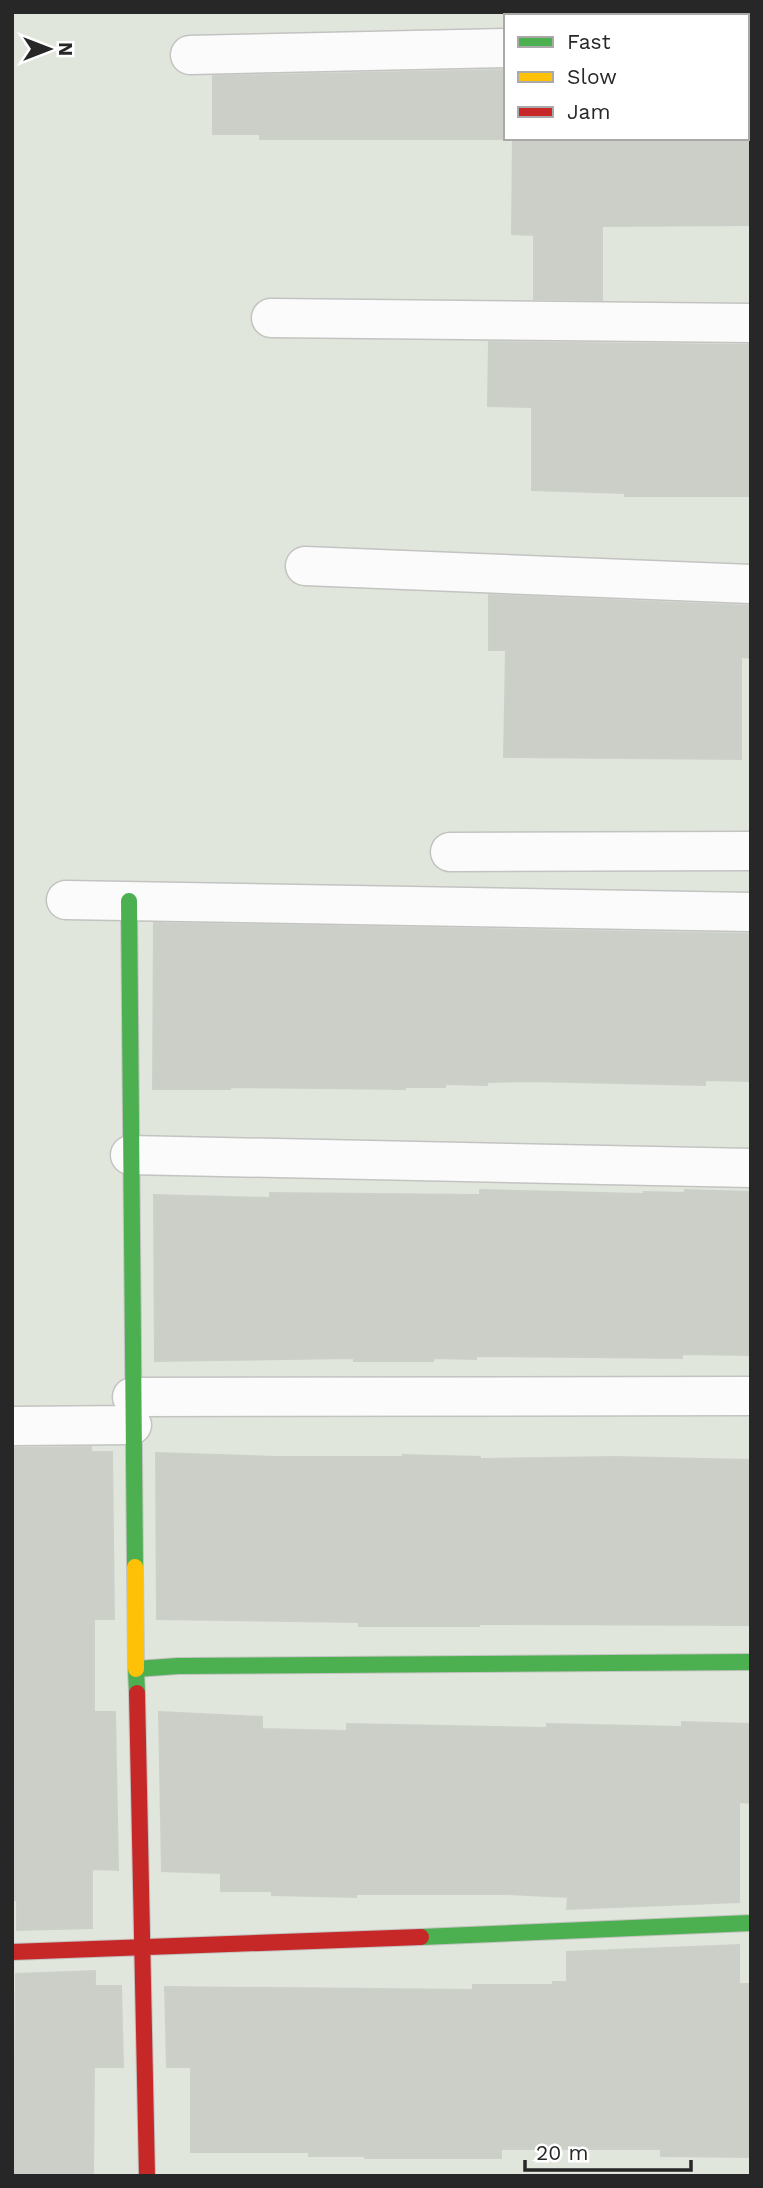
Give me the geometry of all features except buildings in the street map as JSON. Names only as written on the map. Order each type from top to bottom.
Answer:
[{"type":"street","points":[[190,55],[504,48]]},
{"type":"street","points":[[271,318],[751,323]]},
{"type":"street","points":[[304,566],[751,584]]},
{"type":"street","points":[[450,852],[751,851]]},
{"type":"street","points":[[66,900],[751,912]]},
{"type":"street","points":[[129,901],[132,1411],[147,2176]]},
{"type":"street","points":[[130,1155],[751,1168]]},
{"type":"street","points":[[12,1426],[132,1411],[751,1395]]},
{"type":"street","points":[[136,1669],[192,1666],[751,1662]]},
{"type":"street","points":[[12,1952],[751,1923]]},
{"type":"traffic: fast","points":[[129,901],[135,1567]]},
{"type":"traffic: fast","points":[[137,1693],[136,1669],[178,1666],[751,1662]]},
{"type":"traffic: fast","points":[[421,1937],[751,1923]]},
{"type":"traffic: slow","points":[[135,1567],[136,1669]]},
{"type":"traffic: jam","points":[[137,1693],[147,2176]]},
{"type":"traffic: jam","points":[[12,1952],[421,1937]]}]
